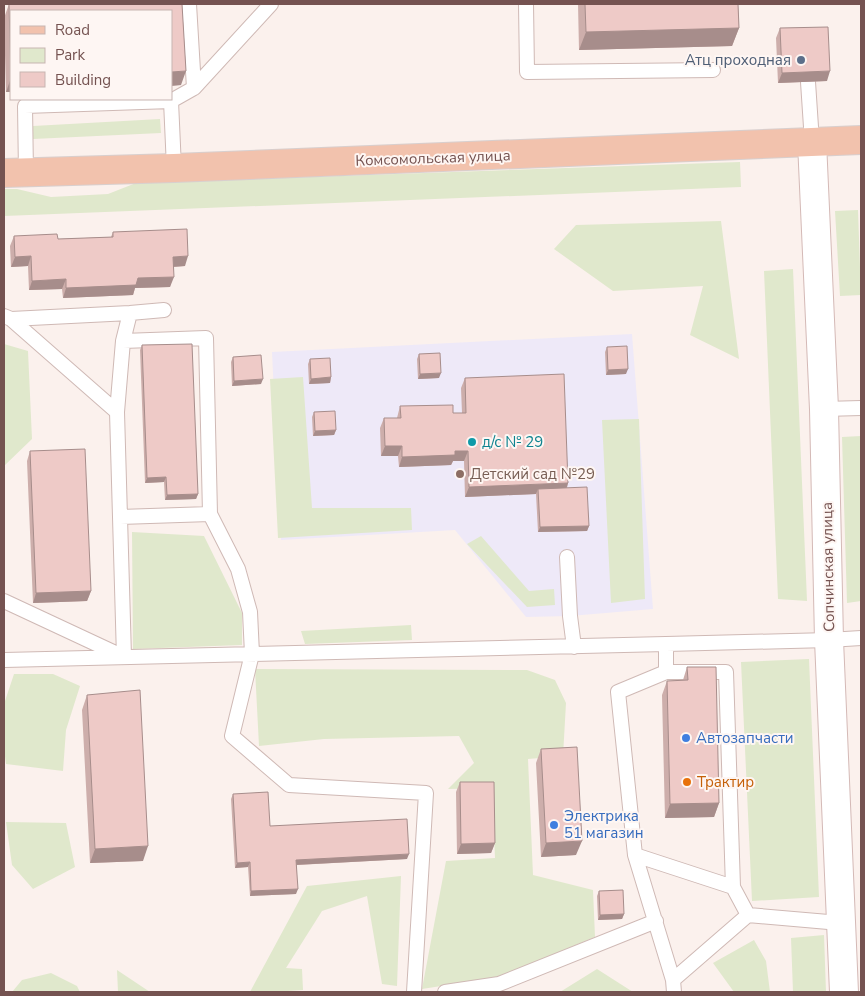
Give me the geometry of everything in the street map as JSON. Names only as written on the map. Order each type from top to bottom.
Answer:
[{"type":"main road","name":"Комсомольская улица","points":[[15,173],[861,140]]},
{"type":"street","name":"Сопчинская улица","points":[[812,142],[824,408],[830,640],[844,992]]},
{"type":"lane","points":[[189,4],[194,88]]},
{"type":"lane","points":[[15,173],[25,106],[171,101],[194,88],[271,4]]},
{"type":"lane","points":[[526,4],[527,72],[713,70]]},
{"type":"lane","points":[[808,82],[812,142]]},
{"type":"lane","points":[[171,101],[174,168]]},
{"type":"lane","points":[[8,318],[164,310]]},
{"type":"lane","points":[[124,657],[117,412],[123,341],[130,313]]},
{"type":"lane","points":[[8,318],[117,412]]},
{"type":"lane","points":[[123,341],[206,338],[210,514],[238,569],[250,612],[252,654],[232,736],[290,785],[426,793],[414,992]]},
{"type":"lane","points":[[824,408],[861,408]]},
{"type":"lane","points":[[120,517],[210,514]]},
{"type":"lane","points":[[567,557],[570,616],[574,647]]},
{"type":"lane","points":[[4,601],[124,657]]},
{"type":"lane","points":[[4,660],[574,647],[861,638]]},
{"type":"lane","points":[[666,644],[666,672]]},
{"type":"lane","points":[[748,915],[733,887],[726,672],[666,672],[618,692],[635,855],[674,986],[748,915],[840,923]]},
{"type":"lane","points":[[635,855],[733,887]]},
{"type":"lane","points":[[445,992],[499,984],[656,921]]},
{"type":"shaded area","name":"Детский сад №29","points":[[632,334],[653,609],[570,616],[526,617],[455,530],[281,540],[272,352]]},
{"type":"green space","points":[[160,119],[161,133],[33,139],[33,126]]},
{"type":"green space","points":[[740,162],[741,187],[4,216],[4,189],[17,189],[51,197],[108,194],[136,183]]},
{"type":"green space","points":[[858,210],[861,295],[840,296],[835,211]]},
{"type":"green space","points":[[721,221],[739,359],[690,335],[703,286],[613,291],[554,249],[576,225]]},
{"type":"green space","points":[[793,269],[807,601],[778,599],[764,271]]},
{"type":"green space","points":[[4,344],[28,351],[32,439],[4,466]]},
{"type":"green space","points":[[303,377],[312,508],[411,508],[412,530],[278,538],[270,379]]},
{"type":"green space","points":[[639,419],[645,599],[611,603],[602,420]]},
{"type":"green space","points":[[861,436],[861,601],[847,603],[842,437]]},
{"type":"green space","points":[[132,532],[204,536],[242,613],[242,645],[133,649]]},
{"type":"green space","points":[[481,536],[529,591],[554,589],[555,605],[527,607],[467,544]]},
{"type":"green space","points":[[411,625],[412,640],[305,644],[301,631]]},
{"type":"green space","points":[[809,659],[819,897],[752,901],[741,662]]},
{"type":"green space","points":[[255,669],[527,670],[555,680],[566,703],[563,756],[528,759],[533,875],[593,890],[595,937],[499,977],[422,989],[446,861],[495,858],[492,788],[448,789],[474,763],[459,736],[324,739],[259,746]]},
{"type":"green space","points":[[14,674],[53,674],[80,686],[66,730],[63,771],[6,764],[4,704]]},
{"type":"green space","points":[[6,822],[66,823],[75,867],[33,889],[12,865]]},
{"type":"green space","points":[[401,876],[397,986],[382,984],[367,896],[322,911],[286,968],[302,969],[303,990],[250,992],[307,886]]},
{"type":"green space","points":[[824,935],[826,992],[793,992],[791,938]]},
{"type":"green space","points":[[754,940],[766,961],[770,992],[734,992],[713,963]]},
{"type":"green space","points":[[597,969],[633,992],[560,992]]},
{"type":"green space","points":[[117,970],[150,992],[118,992]]},
{"type":"green space","points":[[51,973],[77,986],[80,992],[12,992],[22,980]]},
{"type":"building","points":[[9,4],[182,4],[186,71],[172,72],[172,10],[10,10],[10,41]]},
{"type":"building","points":[[585,4],[738,4],[739,28],[586,32]]},
{"type":"building","name":"Атц проходная","points":[[828,27],[830,71],[782,73],[780,28]]},
{"type":"building","points":[[187,229],[188,256],[173,257],[174,277],[138,278],[136,285],[66,288],[66,279],[32,281],[31,256],[15,257],[14,236],[57,234],[58,239],[113,237],[113,232]]},
{"type":"building","points":[[192,344],[198,494],[167,495],[166,477],[147,478],[142,345]]},
{"type":"building","points":[[627,346],[628,369],[608,370],[607,347]]},
{"type":"building","points":[[440,353],[441,373],[420,374],[419,354]]},
{"type":"building","points":[[261,355],[263,379],[234,381],[233,357]]},
{"type":"building","points":[[330,358],[331,377],[311,379],[310,359]]},
{"type":"building","name":"д/с № 29","points":[[564,374],[568,483],[469,487],[468,451],[455,451],[455,455],[402,457],[402,446],[385,446],[384,418],[401,418],[400,406],[453,405],[453,413],[466,413],[465,378]]},
{"type":"building","points":[[335,411],[336,430],[315,431],[314,412]]},
{"type":"building","points":[[85,449],[91,591],[36,593],[30,451]]},
{"type":"building","points":[[587,487],[589,526],[540,527],[538,489]]},
{"type":"building","points":[[687,667],[716,667],[719,803],[670,804],[667,681],[688,680]]},
{"type":"building","points":[[140,690],[148,846],[95,849],[87,695]]},
{"type":"building","points":[[577,747],[582,841],[546,843],[541,749]]},
{"type":"building","points":[[460,782],[494,782],[495,843],[461,844]]},
{"type":"building","points":[[268,792],[270,826],[407,819],[409,854],[296,860],[298,889],[251,891],[250,862],[237,863],[233,794]]},
{"type":"building","points":[[623,890],[624,914],[600,915],[599,891]]},
{"type":"place","name":"Атц проходная","points":[[801,60]]},
{"type":"place","name":"д/с № 29","points":[[472,442]]},
{"type":"place","name":"Детский сад №29","points":[[460,474]]},
{"type":"place","name":"Автозапчасти","points":[[686,738]]},
{"type":"place","name":"Трактир","points":[[687,782]]},
{"type":"place","name":"Электрика 51 магазин","points":[[554,825]]}]
